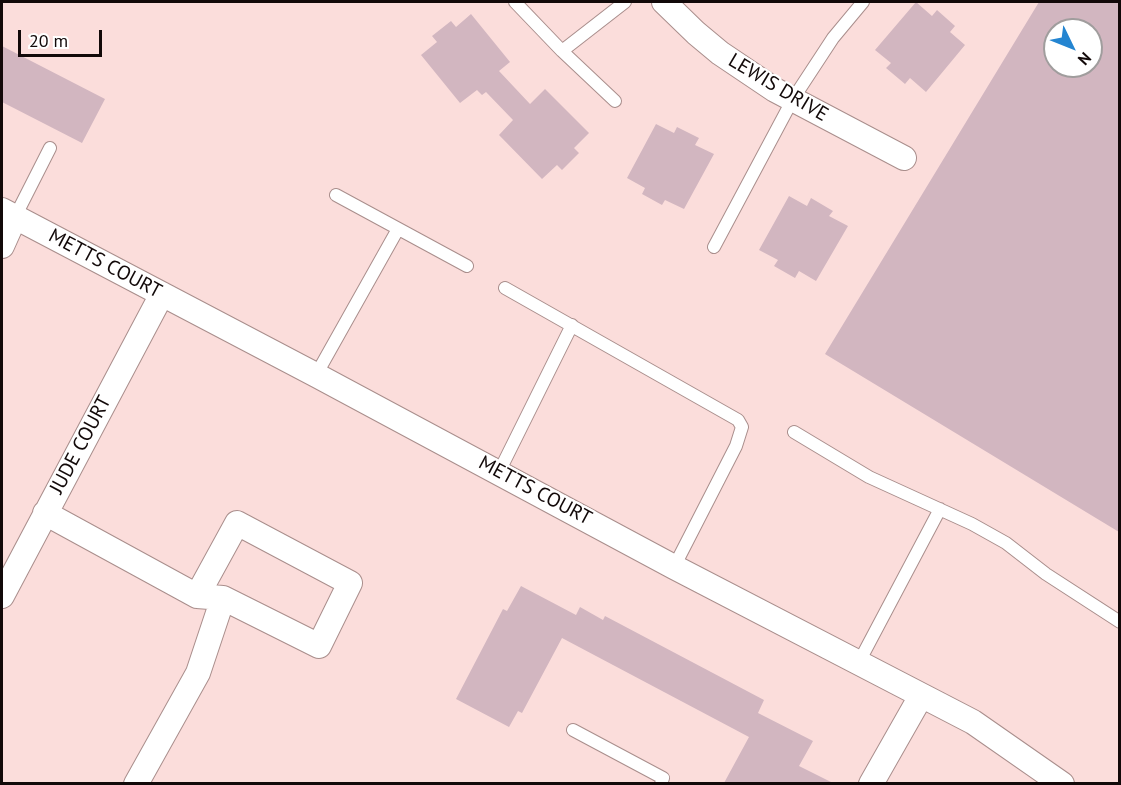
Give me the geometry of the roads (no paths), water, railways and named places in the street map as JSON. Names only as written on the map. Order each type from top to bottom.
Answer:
[{"type":"street","name":"LEWIS DRIVE","points":[[664,2],[720,53],[775,90],[904,158]]},
{"type":"street","points":[[2,246],[8,213]]},
{"type":"street","name":"METTS COURT","points":[[8,213],[674,567],[973,722],[1055,781]]},
{"type":"street","name":"JUDE COURT","points":[[2,596],[162,294]]},
{"type":"street","points":[[45,513],[197,596],[224,598],[319,646],[350,583],[237,522],[197,596]]},
{"type":"street","points":[[136,783],[198,673],[224,598]]},
{"type":"street","points":[[871,783],[921,696]]},
{"type":"lane","points":[[515,2],[615,101]]},
{"type":"lane","points":[[562,51],[625,2]]},
{"type":"lane","points":[[714,247],[793,99],[833,38],[862,2]]},
{"type":"lane","points":[[8,213],[50,148]]},
{"type":"lane","points":[[336,195],[467,266]]},
{"type":"lane","points":[[316,375],[398,229]]},
{"type":"lane","points":[[506,288],[738,420],[742,427],[736,446],[674,567]]},
{"type":"lane","points":[[499,472],[572,325]]},
{"type":"lane","points":[[794,432],[869,477],[972,524],[1006,543],[1046,574],[1119,622]]},
{"type":"lane","points":[[859,662],[940,509]]},
{"type":"lane","points":[[573,730],[663,778],[661,783]]}]
